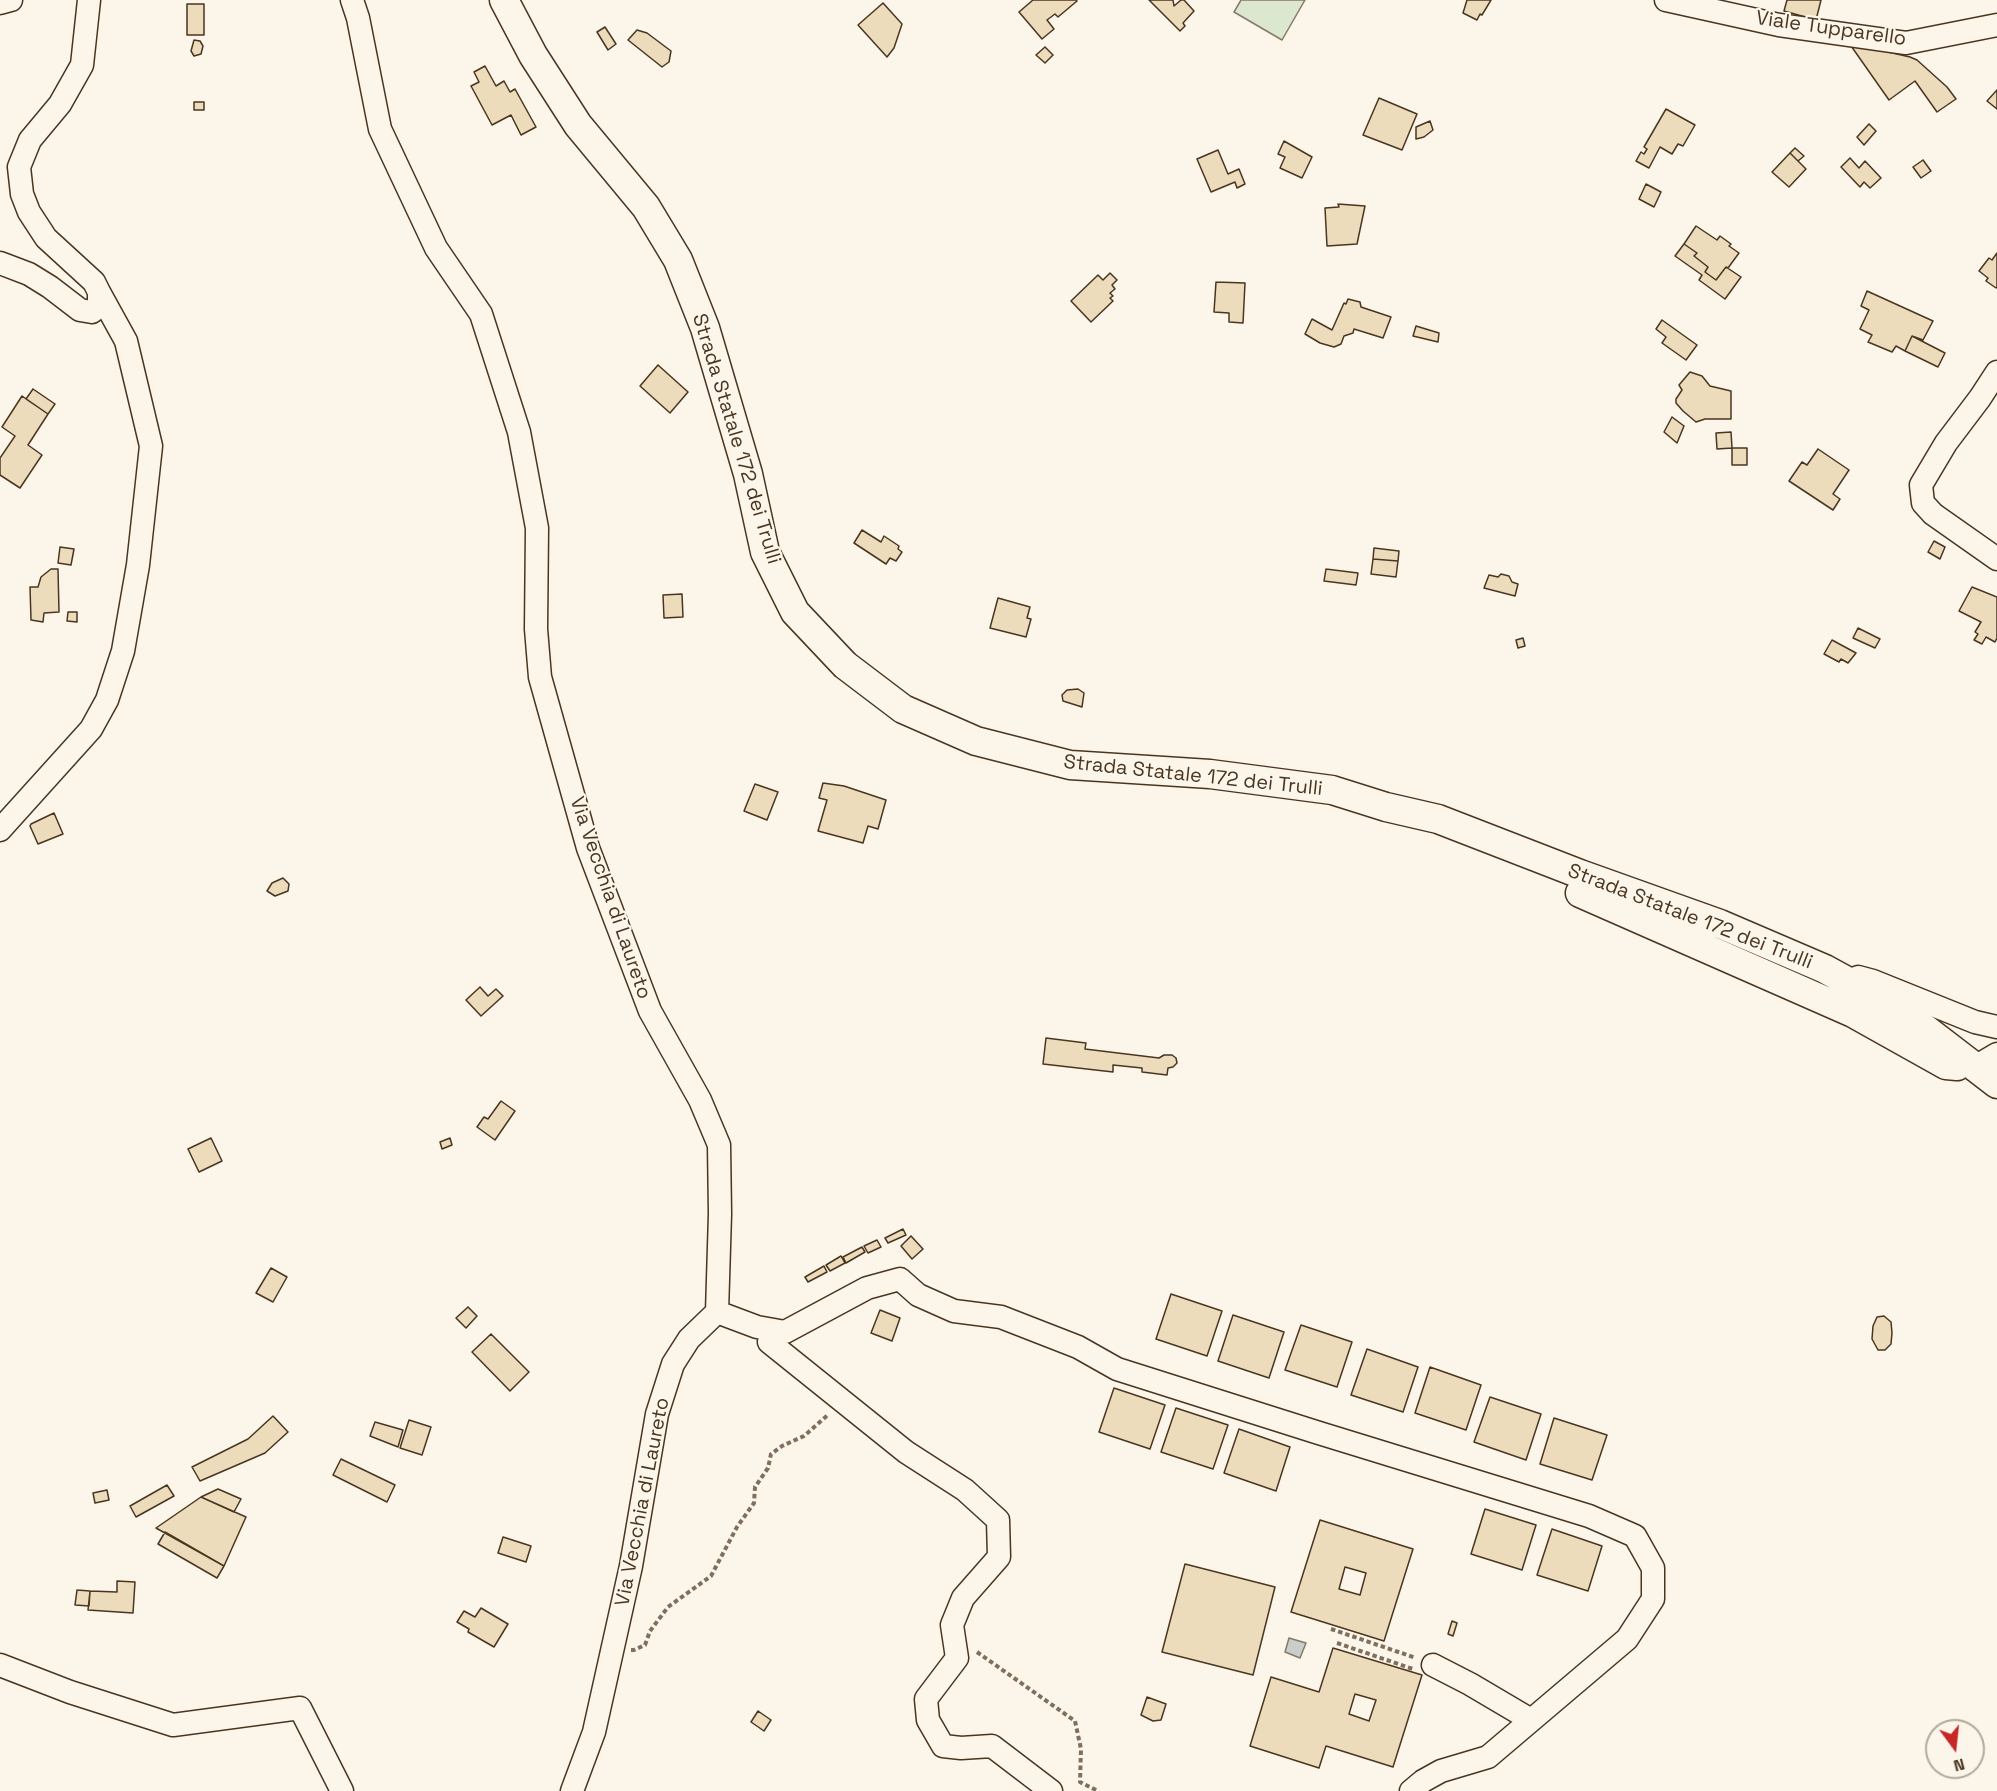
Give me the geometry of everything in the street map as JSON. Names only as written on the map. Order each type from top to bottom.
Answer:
[{"type":"main road","name":"Strada Statale 172 dei Trulli","points":[[504,0],[533,55],[578,125],[646,207],[678,260],[705,328],[748,474],[765,552],[795,612],[845,665],[903,710],[976,741],[1070,765],[1210,774],[1332,790],[1386,807],[1438,819],[1580,874],[1720,924],[1825,969],[1902,1011],[1950,1047],[1986,1060],[1997,1084]]},
{"type":"main road","name":"Strada Statale 172 dei Trulli","points":[[1386,807],[1853,1013],[1946,1065],[1986,1060]]},
{"type":"street","points":[[0,3],[11,0]]},
{"type":"street","points":[[0,830],[91,729],[106,700],[123,651],[138,565],[151,447],[126,341],[93,282],[46,238],[29,212],[22,194],[19,167],[30,140],[60,104],[82,65],[89,0]]},
{"type":"street","name":"Via Vecchia di Laureto","points":[[352,0],[358,18],[380,129],[436,248],[482,314],[519,432],[537,528],[536,629],[540,677],[588,848],[650,1011],[700,1100],[719,1145],[720,1214],[717,1312],[689,1339],[673,1364],[657,1414],[631,1566],[614,1645],[594,1732],[572,1791]]},
{"type":"street","name":"Viale Tupparello","points":[[1666,0],[1779,25],[1906,43],[1997,25]]},
{"type":"street","points":[[0,263],[29,274],[80,310],[92,312],[99,306],[99,292]]},
{"type":"street","points":[[1997,372],[1946,443],[1921,485],[1923,502],[1933,514],[1997,559]]},
{"type":"street","points":[[1825,969],[1873,981],[1986,1025]]},
{"type":"street","points":[[1950,1047],[1961,1028],[1986,1025]]},
{"type":"street","points":[[717,1312],[757,1327],[785,1332],[867,1288],[900,1279],[918,1295],[954,1311],[1001,1317],[1078,1347],[1117,1369],[1589,1516],[1635,1536],[1653,1568],[1653,1599],[1627,1639],[1488,1757],[1441,1771],[1411,1791]]},
{"type":"street","points":[[774,1330],[769,1342],[906,1452],[965,1490],[998,1520],[999,1557],[963,1598],[952,1625],[957,1658],[926,1699],[928,1720],[943,1746],[961,1748],[992,1746],[1052,1791]]},
{"type":"street","points":[[0,1665],[70,1692],[173,1725],[300,1708],[342,1791]]},
{"type":"street","points":[[1436,1666],[1531,1720]]},
{"type":"path","points":[[614,1645],[634,1650],[645,1645],[650,1631],[668,1608],[711,1576],[737,1527],[754,1503],[755,1487],[768,1468],[771,1454],[804,1436],[821,1423],[841,1400]]},
{"type":"path","points":[[952,1625],[974,1649],[1075,1721],[1081,1749],[1080,1782],[1098,1791]]},
{"type":"path","points":[[1331,1629],[1436,1666],[1434,1676],[1337,1643]]},
{"type":"green space","points":[[1241,0],[1305,0],[1282,40],[1234,12]]},
{"type":"shaded area","points":[[1289,1638],[1306,1643],[1300,1658],[1285,1652]]},
{"type":"building","points":[[1033,0],[1077,1],[1058,17],[1055,14],[1047,20],[1054,29],[1042,39],[1019,12]]},
{"type":"building","points":[[1149,0],[1173,0],[1174,6],[1184,0],[1194,11],[1183,23],[1185,26],[1180,31]]},
{"type":"building","points":[[1467,0],[1491,0],[1477,20],[1463,13]]},
{"type":"building","points":[[1787,0],[1821,0],[1816,20],[1784,11]]},
{"type":"building","points":[[883,3],[902,24],[894,48],[887,57],[858,25]]},
{"type":"building","points":[[187,4],[204,4],[204,35],[187,35]]},
{"type":"building","points":[[605,27],[616,44],[608,50],[597,32]]},
{"type":"building","points":[[637,30],[647,33],[671,51],[669,62],[662,67],[628,40]]},
{"type":"building","points":[[194,40],[200,41],[203,46],[201,54],[194,56],[191,51]]},
{"type":"building","points":[[1849,43],[1917,60],[1947,87],[1956,99],[1937,112],[1915,81],[1889,100]]},
{"type":"building","points":[[1045,47],[1053,55],[1045,63],[1036,55]]},
{"type":"building","points":[[485,66],[496,86],[504,81],[510,92],[515,89],[536,127],[521,135],[511,115],[492,125],[471,86],[479,82],[474,72]]},
{"type":"building","points":[[1997,90],[1997,109],[1987,101]]},
{"type":"building","points":[[1379,98],[1417,114],[1402,150],[1363,135]]},
{"type":"building","points":[[194,102],[204,102],[204,110],[194,110]]},
{"type":"building","points":[[1666,109],[1695,125],[1683,146],[1678,144],[1672,154],[1660,147],[1649,168],[1636,161],[1641,152],[1644,154],[1647,149],[1644,147]]},
{"type":"building","points":[[1430,121],[1433,130],[1424,137],[1416,139],[1416,127]]},
{"type":"building","points":[[1869,124],[1876,131],[1864,145],[1857,137]]},
{"type":"building","points":[[1284,141],[1312,157],[1302,178],[1280,168],[1285,157],[1278,154]]},
{"type":"building","points":[[1795,148],[1804,156],[1798,161],[1790,153]]},
{"type":"building","points":[[1218,150],[1228,174],[1239,169],[1245,184],[1237,188],[1235,182],[1211,192],[1197,159]]},
{"type":"building","points":[[1790,153],[1806,169],[1789,187],[1772,172]]},
{"type":"building","points":[[1850,158],[1859,168],[1865,161],[1881,178],[1870,188],[1864,182],[1860,187],[1841,167]]},
{"type":"building","points":[[1923,160],[1931,171],[1921,178],[1913,167]]},
{"type":"building","points":[[1646,184],[1661,192],[1654,207],[1639,199]]},
{"type":"building","points":[[1338,204],[1365,206],[1357,244],[1327,246],[1325,208],[1339,207]]},
{"type":"building","points":[[1696,226],[1717,240],[1720,236],[1739,253],[1716,280],[1705,272],[1708,267],[1694,256],[1697,253],[1684,244]]},
{"type":"building","points":[[1684,244],[1697,253],[1694,256],[1708,267],[1705,272],[1716,280],[1726,267],[1741,277],[1725,299],[1699,280],[1702,275],[1675,256]]},
{"type":"building","points":[[1997,253],[1996,288],[1986,281],[1988,278],[1979,271],[1989,258],[1992,260]]},
{"type":"building","points":[[1110,273],[1117,280],[1112,285],[1115,289],[1110,293],[1113,301],[1091,322],[1071,301],[1098,275],[1103,280]]},
{"type":"building","points":[[1216,282],[1245,283],[1243,323],[1229,322],[1229,313],[1214,312]]},
{"type":"building","points":[[1867,291],[1933,321],[1923,340],[1912,336],[1905,351],[1896,346],[1892,352],[1868,342],[1872,335],[1860,329],[1869,310],[1861,306]]},
{"type":"building","points":[[1348,299],[1360,302],[1361,307],[1391,317],[1383,338],[1354,329],[1353,333],[1344,336],[1341,344],[1334,347],[1320,343],[1305,334],[1312,319],[1332,330]]},
{"type":"building","points":[[1662,320],[1697,345],[1686,360],[1662,343],[1666,337],[1656,329]]},
{"type":"building","points":[[1416,326],[1439,333],[1438,342],[1413,336]]},
{"type":"building","points":[[1912,336],[1945,353],[1938,367],[1905,351]]},
{"type":"building","points":[[658,365],[688,392],[670,413],[640,386]]},
{"type":"building","points":[[1690,372],[1702,376],[1710,386],[1731,391],[1731,419],[1705,419],[1696,422],[1676,403],[1682,390],[1679,385]]},
{"type":"building","points":[[33,389],[55,404],[48,414],[26,399]]},
{"type":"building","points":[[22,396],[48,414],[28,445],[42,455],[20,488],[0,475],[0,458],[15,436],[2,427]]},
{"type":"building","points":[[1672,417],[1684,426],[1677,443],[1664,432]]},
{"type":"building","points":[[1731,432],[1732,448],[1717,449],[1716,433]]},
{"type":"building","points":[[1732,448],[1747,448],[1747,465],[1732,465]]},
{"type":"building","points":[[1818,449],[1849,470],[1833,494],[1840,499],[1833,510],[1789,481],[1802,462],[1807,465]]},
{"type":"building","points":[[862,530],[881,542],[884,536],[899,546],[898,549],[902,552],[896,561],[890,558],[886,564],[854,543]]},
{"type":"building","points":[[1934,541],[1945,547],[1940,559],[1928,552]]},
{"type":"building","points":[[60,547],[74,549],[71,565],[58,563]]},
{"type":"building","points":[[1374,548],[1399,551],[1398,561],[1373,559]]},
{"type":"building","points":[[1373,559],[1398,561],[1396,577],[1371,574]]},
{"type":"building","points":[[51,569],[58,569],[59,612],[44,613],[43,622],[31,620],[30,587],[38,587],[41,577]]},
{"type":"building","points":[[1326,569],[1358,573],[1356,585],[1324,581]]},
{"type":"building","points":[[1501,574],[1509,576],[1512,582],[1518,584],[1515,596],[1484,588],[1489,575],[1498,577]]},
{"type":"building","points":[[1972,587],[1997,597],[1997,638],[1995,642],[1986,637],[1982,644],[1974,640],[1978,634],[1975,632],[1981,622],[1959,611]]},
{"type":"building","points":[[682,594],[683,617],[664,618],[663,595]]},
{"type":"building","points":[[998,598],[1030,607],[1027,618],[1031,619],[1026,637],[990,628]]},
{"type":"building","points":[[68,612],[77,612],[77,622],[67,621]]},
{"type":"building","points":[[1858,628],[1880,639],[1875,648],[1853,638]]},
{"type":"building","points":[[1523,638],[1525,646],[1518,648],[1516,640]]},
{"type":"building","points":[[1832,640],[1856,653],[1848,663],[1841,659],[1839,662],[1824,654]]},
{"type":"building","points":[[1078,689],[1084,693],[1082,707],[1063,701],[1062,695],[1067,690]]},
{"type":"building","points":[[823,783],[844,786],[886,800],[878,829],[868,826],[863,843],[818,831],[827,800],[819,798]]},
{"type":"building","points":[[755,784],[778,792],[767,820],[744,811]]},
{"type":"building","points":[[54,813],[63,834],[38,844],[31,824]]},
{"type":"building","points":[[283,878],[289,884],[288,891],[275,896],[267,891],[272,883]]},
{"type":"building","points":[[480,987],[488,996],[496,989],[503,996],[481,1016],[466,1000]]},
{"type":"building","points":[[1046,1038],[1086,1043],[1085,1049],[1159,1058],[1172,1055],[1176,1058],[1177,1063],[1168,1068],[1167,1075],[1142,1072],[1142,1068],[1113,1065],[1113,1072],[1043,1064]]},
{"type":"building","points":[[501,1101],[515,1111],[495,1140],[477,1127],[484,1117],[488,1119]]},
{"type":"building","points":[[211,1138],[222,1161],[199,1172],[188,1149]]},
{"type":"building","points":[[450,1138],[452,1145],[442,1149],[440,1142]]},
{"type":"building","points":[[903,1229],[906,1235],[888,1243],[885,1238]]},
{"type":"building","points":[[911,1236],[923,1249],[912,1259],[901,1246]]},
{"type":"building","points":[[877,1240],[881,1247],[868,1253],[864,1246]]},
{"type":"building","points":[[862,1247],[865,1252],[846,1263],[843,1257]]},
{"type":"building","points":[[841,1256],[845,1263],[830,1271],[826,1265]]},
{"type":"building","points":[[824,1266],[827,1272],[808,1282],[805,1277]]},
{"type":"building","points":[[271,1268],[287,1277],[273,1302],[256,1293]]},
{"type":"building","points":[[1171,1294],[1222,1311],[1207,1356],[1156,1339]]},
{"type":"building","points":[[468,1307],[477,1316],[466,1328],[456,1318]]},
{"type":"building","points":[[880,1310],[900,1318],[892,1341],[871,1333]]},
{"type":"building","points":[[1233,1315],[1284,1332],[1269,1378],[1218,1361]]},
{"type":"building","points":[[1884,1316],[1891,1322],[1891,1344],[1885,1350],[1878,1350],[1872,1339],[1873,1326],[1877,1317]]},
{"type":"building","points":[[1301,1325],[1352,1342],[1337,1387],[1285,1370]]},
{"type":"building","points":[[491,1334],[529,1372],[510,1391],[472,1352]]},
{"type":"building","points":[[1367,1349],[1418,1367],[1403,1412],[1351,1395]]},
{"type":"building","points":[[1430,1367],[1481,1385],[1466,1430],[1415,1413]]},
{"type":"building","points":[[1114,1388],[1165,1405],[1150,1449],[1099,1432]]},
{"type":"building","points":[[1490,1397],[1541,1414],[1526,1460],[1474,1442]]},
{"type":"building","points":[[1176,1408],[1228,1425],[1213,1469],[1161,1452]]},
{"type":"building","points":[[273,1416],[288,1432],[265,1453],[200,1481],[192,1467],[248,1439]]},
{"type":"building","points":[[1554,1418],[1607,1435],[1592,1480],[1540,1464]]},
{"type":"building","points":[[409,1420],[431,1427],[422,1455],[400,1448]]},
{"type":"building","points":[[375,1422],[403,1430],[398,1447],[370,1436]]},
{"type":"building","points":[[1239,1429],[1290,1447],[1276,1491],[1224,1473]]},
{"type":"building","points":[[341,1459],[395,1485],[387,1502],[333,1475]]},
{"type":"building","points":[[167,1485],[174,1496],[136,1517],[130,1506]]},
{"type":"building","points":[[218,1489],[241,1499],[234,1512],[201,1497]]},
{"type":"building","points":[[107,1490],[109,1500],[95,1503],[93,1493]]},
{"type":"building","points":[[201,1497],[246,1517],[224,1566],[156,1528]]},
{"type":"building","points":[[1485,1509],[1536,1525],[1522,1570],[1471,1554]]},
{"type":"building","points":[[1320,1520],[1413,1549],[1384,1641],[1291,1612]],"holes":[[[1345,1567],[1366,1573],[1360,1595],[1339,1589]]]},
{"type":"building","points":[[1552,1529],[1602,1546],[1588,1591],[1537,1575]]},
{"type":"building","points":[[165,1532],[224,1566],[217,1578],[158,1544]]},
{"type":"building","points":[[503,1537],[531,1546],[526,1562],[498,1553]]},
{"type":"building","points":[[1185,1564],[1275,1587],[1253,1675],[1162,1652]]},
{"type":"building","points":[[117,1581],[135,1582],[133,1613],[88,1610],[90,1591],[117,1592]]},
{"type":"building","points":[[77,1590],[90,1591],[89,1606],[75,1605]]},
{"type":"building","points":[[481,1608],[508,1624],[494,1647],[468,1632],[469,1629],[457,1622],[464,1611],[475,1617]]},
{"type":"building","points":[[1452,1621],[1457,1623],[1453,1636],[1448,1634]]},
{"type":"building","points":[[1333,1648],[1422,1675],[1393,1767],[1326,1746],[1319,1768],[1250,1746],[1271,1677],[1319,1692]],"holes":[[[1355,1694],[1376,1700],[1369,1721],[1349,1714]]]},
{"type":"building","points":[[1147,1697],[1166,1704],[1161,1720],[1153,1721],[1141,1715]]},
{"type":"building","points":[[758,1711],[771,1720],[764,1731],[751,1722]]}]
